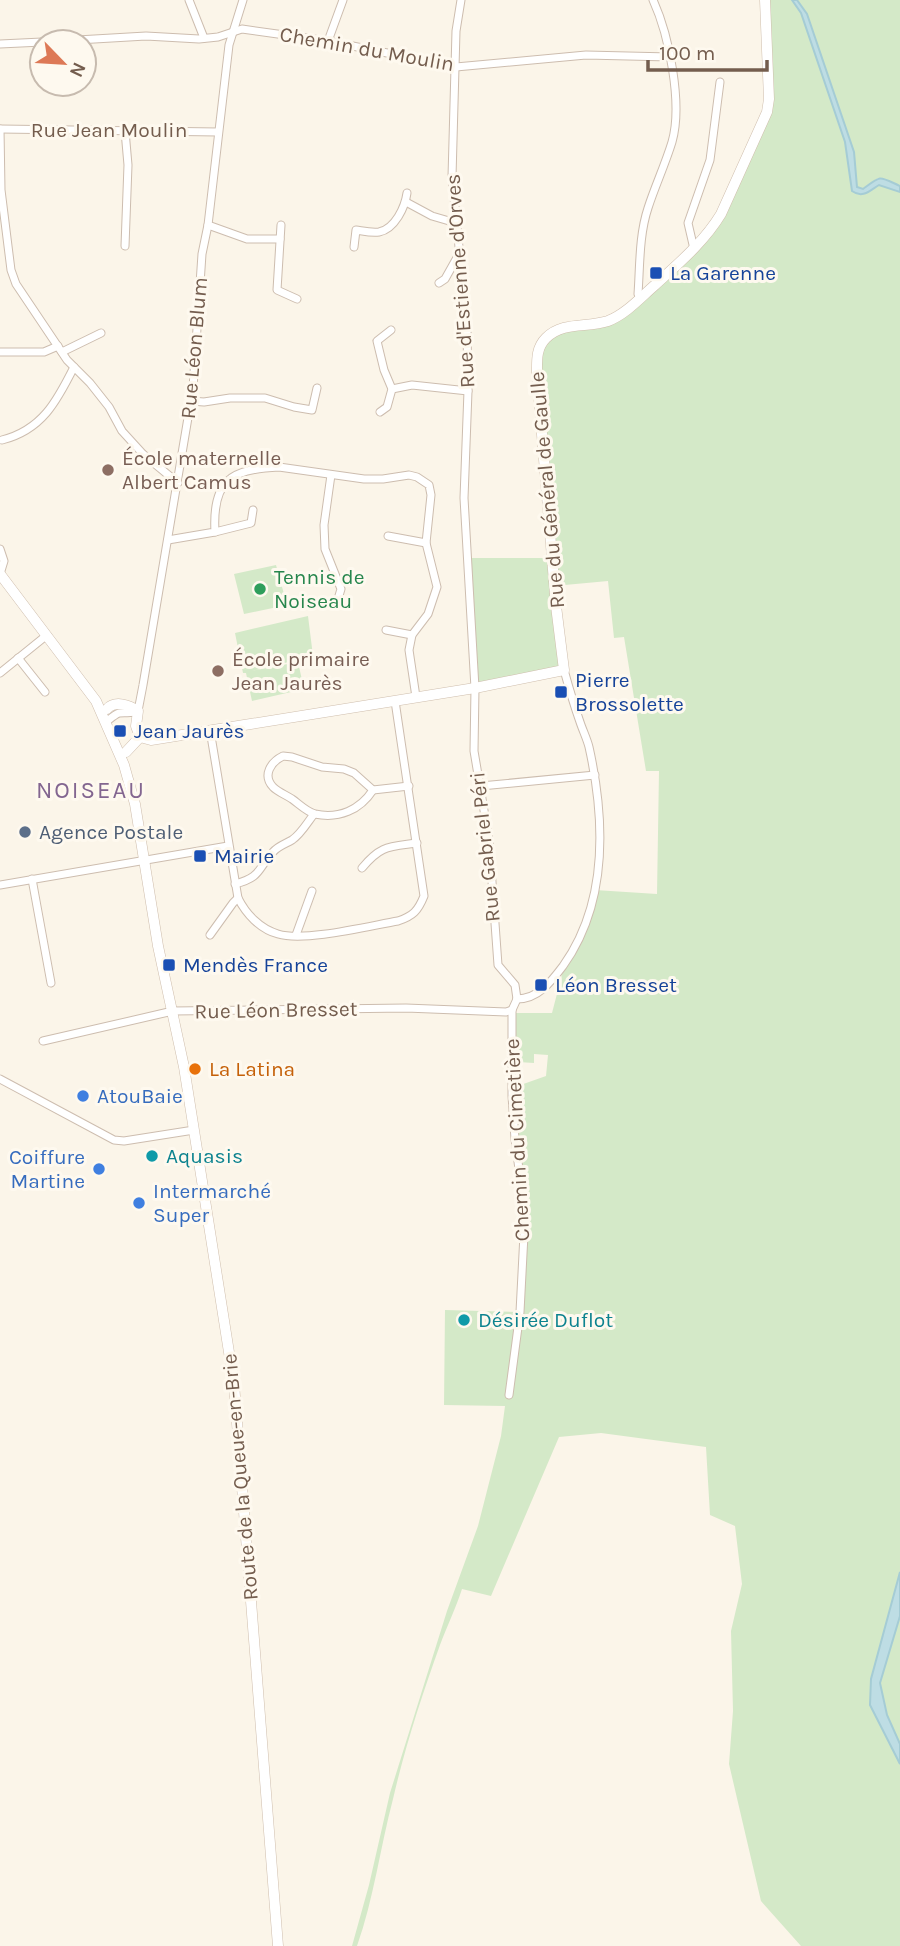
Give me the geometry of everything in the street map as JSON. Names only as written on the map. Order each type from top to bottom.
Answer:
[{"type":"main road","name":"Rue du Général de Gaulle","points":[[564,670],[551,558],[537,373],[539,346],[554,331],[563,327],[605,322],[622,314],[694,249],[712,229],[766,112],[769,99],[765,0]]},
{"type":"main road","points":[[0,574],[91,692],[106,716],[126,752],[136,795],[135,804]]},
{"type":"main road","points":[[126,752],[140,737],[151,740],[475,688],[564,670]]},
{"type":"main road","points":[[135,804],[106,716],[110,705],[123,704],[138,711]]},
{"type":"main road","name":"Rue Léon Blum","points":[[138,711],[136,726],[140,737]]},
{"type":"main road","name":"Route de la Queue-en-Brie","points":[[135,804],[158,946],[173,1011],[194,1130],[234,1384],[278,1946]]},
{"type":"street","points":[[189,0],[204,38]]},
{"type":"street","name":"Rue Léon Blum","points":[[138,711],[191,401],[196,367],[194,354],[202,254],[232,33],[243,0]]},
{"type":"street","points":[[328,41],[343,0]]},
{"type":"street","name":"Rue d'Estienne d'Orves","points":[[461,0],[456,31],[452,177],[467,327],[468,391],[464,498],[475,688]]},
{"type":"street","points":[[640,298],[641,242],[647,210],[673,139],[676,99],[663,21],[653,0]]},
{"type":"street","name":"Chemin du Moulin","points":[[98,39],[146,36],[204,38],[218,37],[243,29],[328,41],[456,67],[586,55],[670,57]]},
{"type":"street","name":"Chemin du Moulin","points":[[0,44],[28,43]]},
{"type":"street","points":[[694,249],[688,223],[710,160],[720,82]]},
{"type":"street","points":[[0,129],[1,190],[11,270],[16,284],[60,349],[102,399],[122,431],[143,454],[177,483]]},
{"type":"street","name":"Rue Jean Moulin","points":[[0,129],[218,132]]},
{"type":"street","points":[[125,131],[128,165],[125,246]]},
{"type":"street","points":[[354,247],[356,230],[376,233],[386,230],[393,223],[407,193]]},
{"type":"street","points":[[405,202],[456,223]]},
{"type":"street","points":[[208,225],[247,239],[280,239]]},
{"type":"street","points":[[281,225],[277,290],[297,299]]},
{"type":"street","points":[[439,283],[445,279],[459,254]]},
{"type":"street","points":[[380,412],[387,407],[392,389],[377,341],[391,330]]},
{"type":"street","points":[[0,352],[44,352],[60,349],[101,333]]},
{"type":"street","points":[[2,440],[13,437],[46,415],[61,394],[74,367]]},
{"type":"street","points":[[392,389],[412,385],[468,391]]},
{"type":"street","points":[[191,401],[265,398],[312,410],[317,388]]},
{"type":"street","points":[[215,532],[214,511],[221,488],[228,479],[236,475],[279,467],[364,480],[409,475],[429,485],[431,495],[426,543],[437,587],[428,614],[412,635],[409,650],[416,698]]},
{"type":"street","points":[[331,475],[324,537],[325,548],[341,589],[338,599]]},
{"type":"street","points":[[168,540],[251,523],[253,510]]},
{"type":"street","points":[[388,536],[426,543]]},
{"type":"street","points":[[0,549],[4,561],[0,574]]},
{"type":"street","points":[[386,630],[412,635]]},
{"type":"street","points":[[0,673],[47,635]]},
{"type":"street","points":[[18,658],[45,692]]},
{"type":"street","points":[[512,1010],[517,999],[530,998],[558,973],[577,942],[595,890],[601,840],[594,775],[588,744],[564,670]]},
{"type":"street","name":"Rue Gabriel Péri","points":[[475,688],[474,751],[489,840],[498,965],[515,985],[517,999]]},
{"type":"street","points":[[210,730],[238,898],[244,909],[266,929],[279,935],[313,935],[410,917],[419,909],[424,896],[395,701]]},
{"type":"street","points":[[373,790],[367,800],[355,810],[343,814],[314,814],[272,786],[268,775],[270,766],[283,756],[322,767],[344,769],[354,773],[373,790],[409,786]]},
{"type":"street","points":[[481,786],[594,775]]},
{"type":"street","points":[[235,884],[255,876],[274,851],[302,831],[314,814]]},
{"type":"street","points":[[362,868],[371,856],[384,847],[417,843]]},
{"type":"street","points":[[1,882],[228,846]]},
{"type":"street","points":[[32,879],[51,983]]},
{"type":"street","points":[[296,935],[312,891]]},
{"type":"street","points":[[210,935],[238,898]]},
{"type":"street","name":"Rue Léon Bresset","points":[[43,1041],[173,1011],[391,1008],[512,1010]]},
{"type":"street","name":"Chemin du Cimetière","points":[[509,1395],[520,1312],[525,1215],[512,1096],[512,1010]]},
{"type":"street","points":[[0,1079],[114,1140],[124,1141],[194,1130]]},
{"type":"green space","points":[[765,0],[792,0],[801,13],[845,142],[852,191],[871,191],[879,185],[900,192],[900,1946],[801,1946],[761,1901],[729,1764],[733,1711],[731,1631],[742,1584],[735,1526],[710,1515],[706,1447],[601,1433],[559,1437],[491,1596],[462,1589],[414,1721],[388,1817],[368,1910],[357,1946],[352,1946],[390,1793],[447,1611],[478,1526],[501,1436],[505,1406],[444,1405],[445,1310],[519,1312],[525,1215],[512,1088],[546,1076],[548,1055],[534,1054],[534,1063],[518,1062],[518,1070],[512,1070],[512,1013],[552,1013],[565,963],[577,942],[595,890],[657,894],[659,771],[646,771],[624,637],[614,638],[608,581],[554,586],[564,670],[475,688],[468,558],[551,558],[537,373],[545,338],[622,314],[712,229],[767,112]]},
{"type":"green space","points":[[797,0],[900,0],[900,186],[878,178],[863,189],[857,187],[854,152],[807,14]]},
{"type":"green space","name":"Tennis de Noiseau","points":[[276,565],[287,605],[244,614],[234,574]]},
{"type":"green space","points":[[308,616],[313,656],[252,671],[298,662],[304,689],[252,701],[235,633]]},
{"type":"water","points":[[792,0],[797,0],[807,14],[854,152],[857,187],[863,189],[877,179],[884,179],[900,186],[900,192],[879,185],[863,194],[852,191],[845,142],[801,13]]},
{"type":"water","points":[[900,1572],[900,1616],[880,1683],[887,1715],[900,1744],[900,1764],[870,1705],[871,1679]]},
{"type":"place","name":"La Garenne","points":[[656,273]]},
{"type":"place","name":"École maternelle Albert Camus","points":[[108,470]]},
{"type":"place","name":"Tennis de Noiseau","points":[[260,589]]},
{"type":"place","name":"École primaire Jean Jaurès","points":[[218,671]]},
{"type":"place","name":"Pierre Brossolette","points":[[561,692]]},
{"type":"place","name":"Jean Jaurès","points":[[120,731]]},
{"type":"place","name":"Agence Postale","points":[[25,832]]},
{"type":"place","name":"Mairie","points":[[200,856]]},
{"type":"place","name":"Mendès France","points":[[169,965]]},
{"type":"place","name":"Léon Bresset","points":[[541,985]]},
{"type":"place","name":"La Latina","points":[[195,1069]]},
{"type":"place","name":"AtouBaie","points":[[83,1096]]},
{"type":"place","name":"Aquasis","points":[[152,1156]]},
{"type":"place","name":"Coiffure Martine","points":[[99,1169]]},
{"type":"place","name":"Intermarché Super","points":[[139,1203]]},
{"type":"place","name":"Désirée Duflot","points":[[464,1320]]},
{"type":"district","name":"NOISEAU","points":[[91,790]]}]
